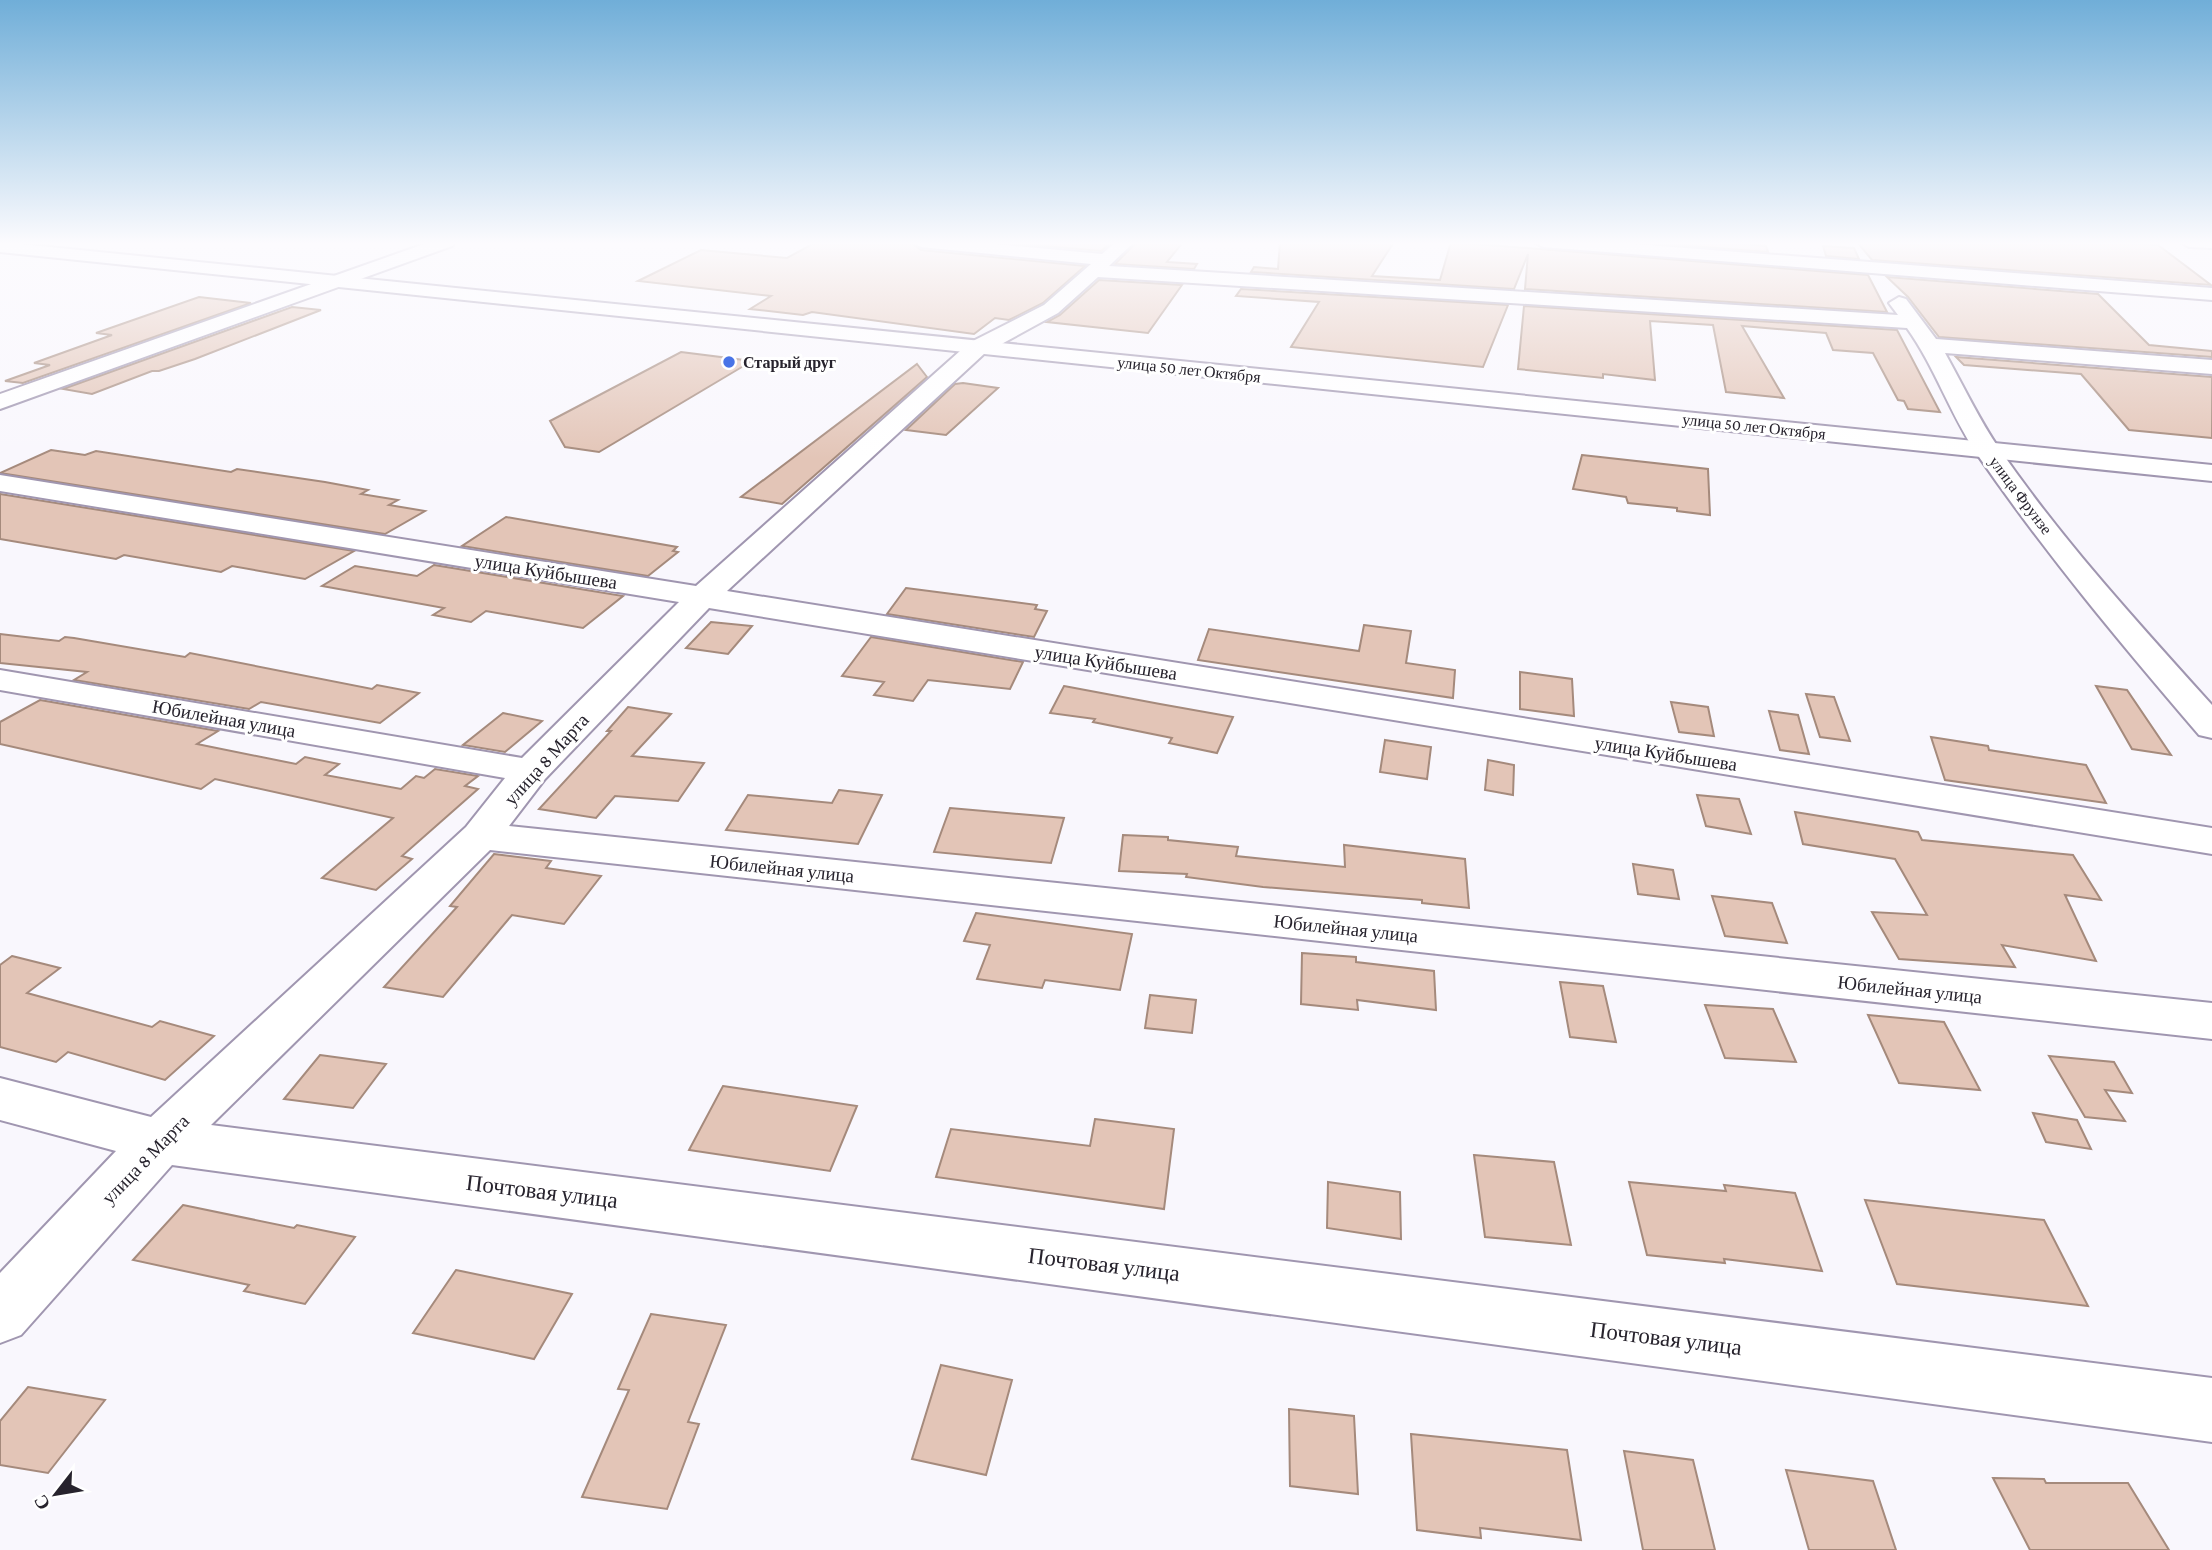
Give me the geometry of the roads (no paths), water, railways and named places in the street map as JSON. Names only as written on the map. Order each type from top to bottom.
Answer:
[{"type":"street","points":[[0,402],[242,314]]},
{"type":"street","name":"улица 50 лет Октября","points":[[654,314],[2212,473]]},
{"type":"street","name":"улица 8 Марта","points":[[0,1315],[160,1141],[480,836],[531,771],[702,597],[977,348],[1041,314]]},
{"type":"street","points":[[1806,314],[1913,323]]},
{"type":"street","name":"улица Фрунзе","points":[[1907,314],[1930,345],[1987,450],[2105,606],[2212,727]]},
{"type":"street","points":[[1930,345],[2212,367]]},
{"type":"street","name":"улица Куйбышева","points":[[0,483],[2212,841]]},
{"type":"street","name":"Юбилейная улица","points":[[0,680],[531,771]]},
{"type":"street","name":"Юбилейная улица","points":[[480,836],[2212,1021]]},
{"type":"street","name":"Почтовая улица","points":[[0,1099],[160,1141],[2212,1410]]},
{"type":"place","name":"Старый друг","points":[[729,362]]}]
